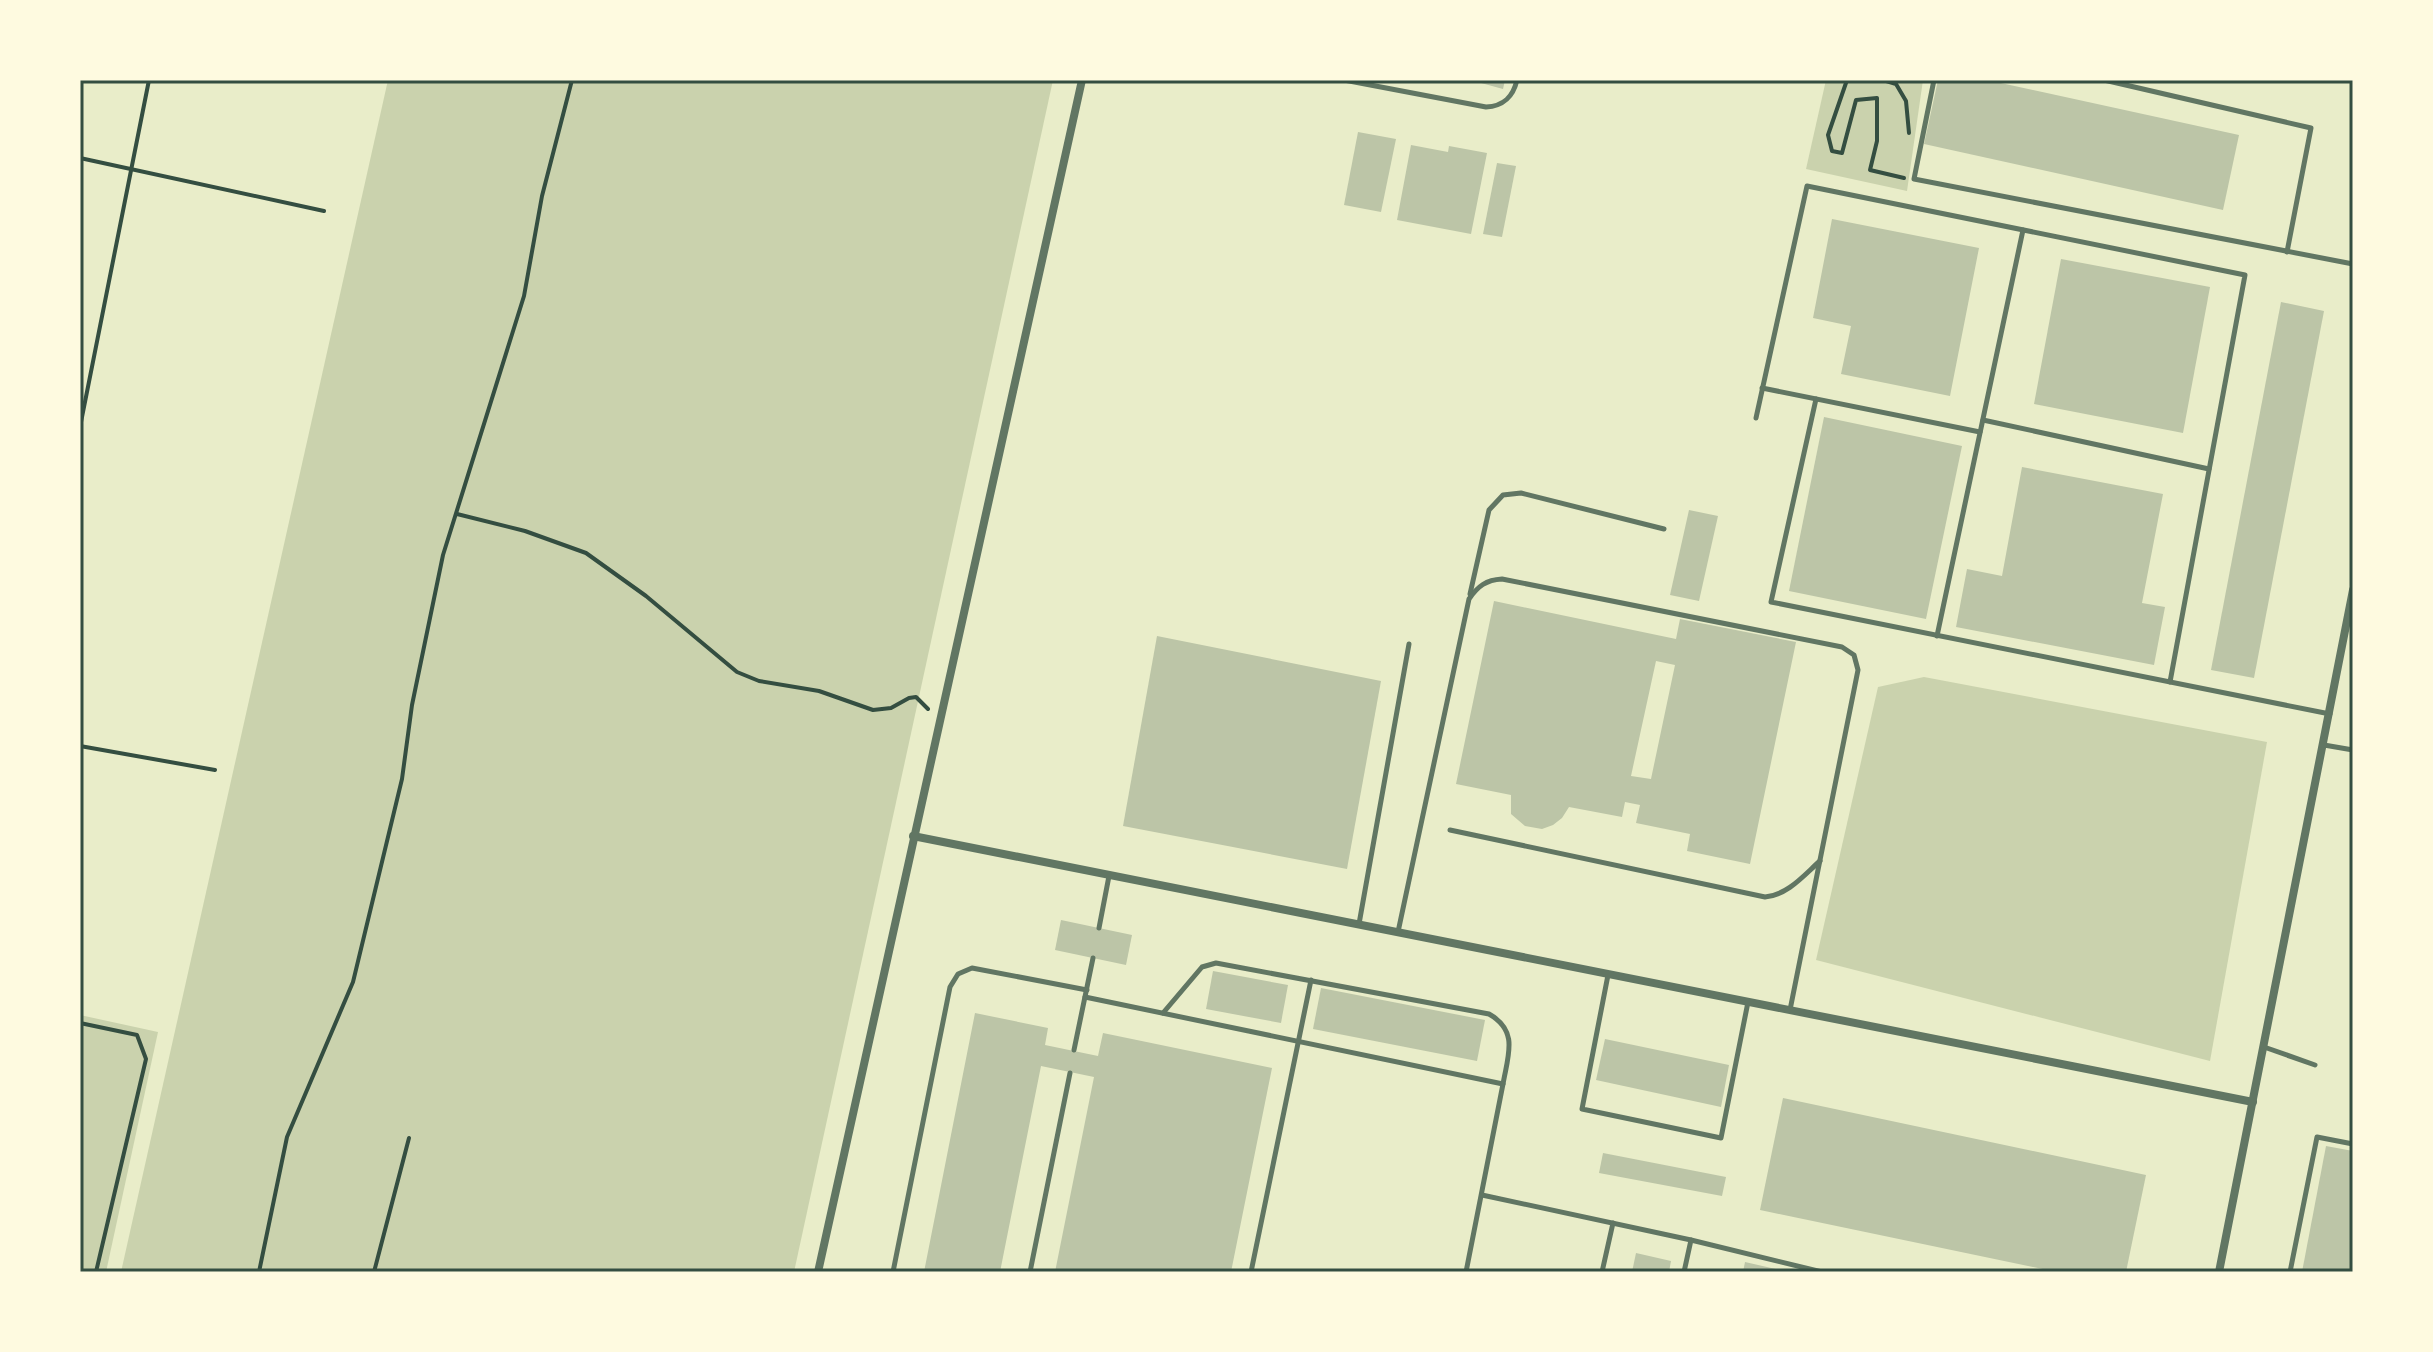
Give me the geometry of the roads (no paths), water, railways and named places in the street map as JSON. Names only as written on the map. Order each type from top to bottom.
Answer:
[{"type":"street","points":[[818,1272],[1082,80]]},
{"type":"street","points":[[2219,1272],[2353,590]]},
{"type":"street","points":[[913,836],[2253,1102]]},
{"type":"lane","points":[[1344,80],[1495,107],[1507,101],[1517,80]]},
{"type":"lane","points":[[1934,80],[1914,179],[2353,264]]},
{"type":"lane","points":[[2104,80],[2311,128],[2287,252]]},
{"type":"lane","points":[[1756,418],[1807,186],[2245,275],[2170,682]]},
{"type":"lane","points":[[1937,636],[2023,230]]},
{"type":"lane","points":[[1762,388],[1980,432]]},
{"type":"lane","points":[[1816,399],[1771,602],[2330,714]]},
{"type":"lane","points":[[1983,420],[2209,469]]},
{"type":"lane","points":[[1398,932],[1489,510],[1503,495],[1521,493],[1664,529]]},
{"type":"lane","points":[[1469,599],[1484,582],[1502,579],[1849,650],[1858,670],[1790,1010]]},
{"type":"lane","points":[[1359,924],[1409,644]]},
{"type":"lane","points":[[2324,745],[2353,750]]},
{"type":"lane","points":[[1450,830],[1765,897],[1787,890],[1821,860]]},
{"type":"lane","points":[[1099,928],[1110,875]]},
{"type":"lane","points":[[1074,1050],[1093,958]]},
{"type":"lane","points":[[1163,1013],[1202,967],[1216,963],[1489,1014],[1502,1022],[1509,1039],[1503,1084],[1466,1272]]},
{"type":"lane","points":[[893,1272],[950,987],[958,974],[972,968],[1163,1013],[1503,1084]]},
{"type":"lane","points":[[1609,974],[1582,1109],[1721,1138],[1748,1002]]},
{"type":"lane","points":[[1251,1272],[1311,980]]},
{"type":"lane","points":[[2264,1047],[2315,1065]]},
{"type":"lane","points":[[1030,1272],[1070,1073]]},
{"type":"lane","points":[[2290,1272],[2317,1137],[2353,1144]]},
{"type":"lane","points":[[1482,1195],[1822,1272]]},
{"type":"lane","points":[[1602,1272],[1613,1223]]},
{"type":"lane","points":[[1684,1272],[1691,1240]]}]
